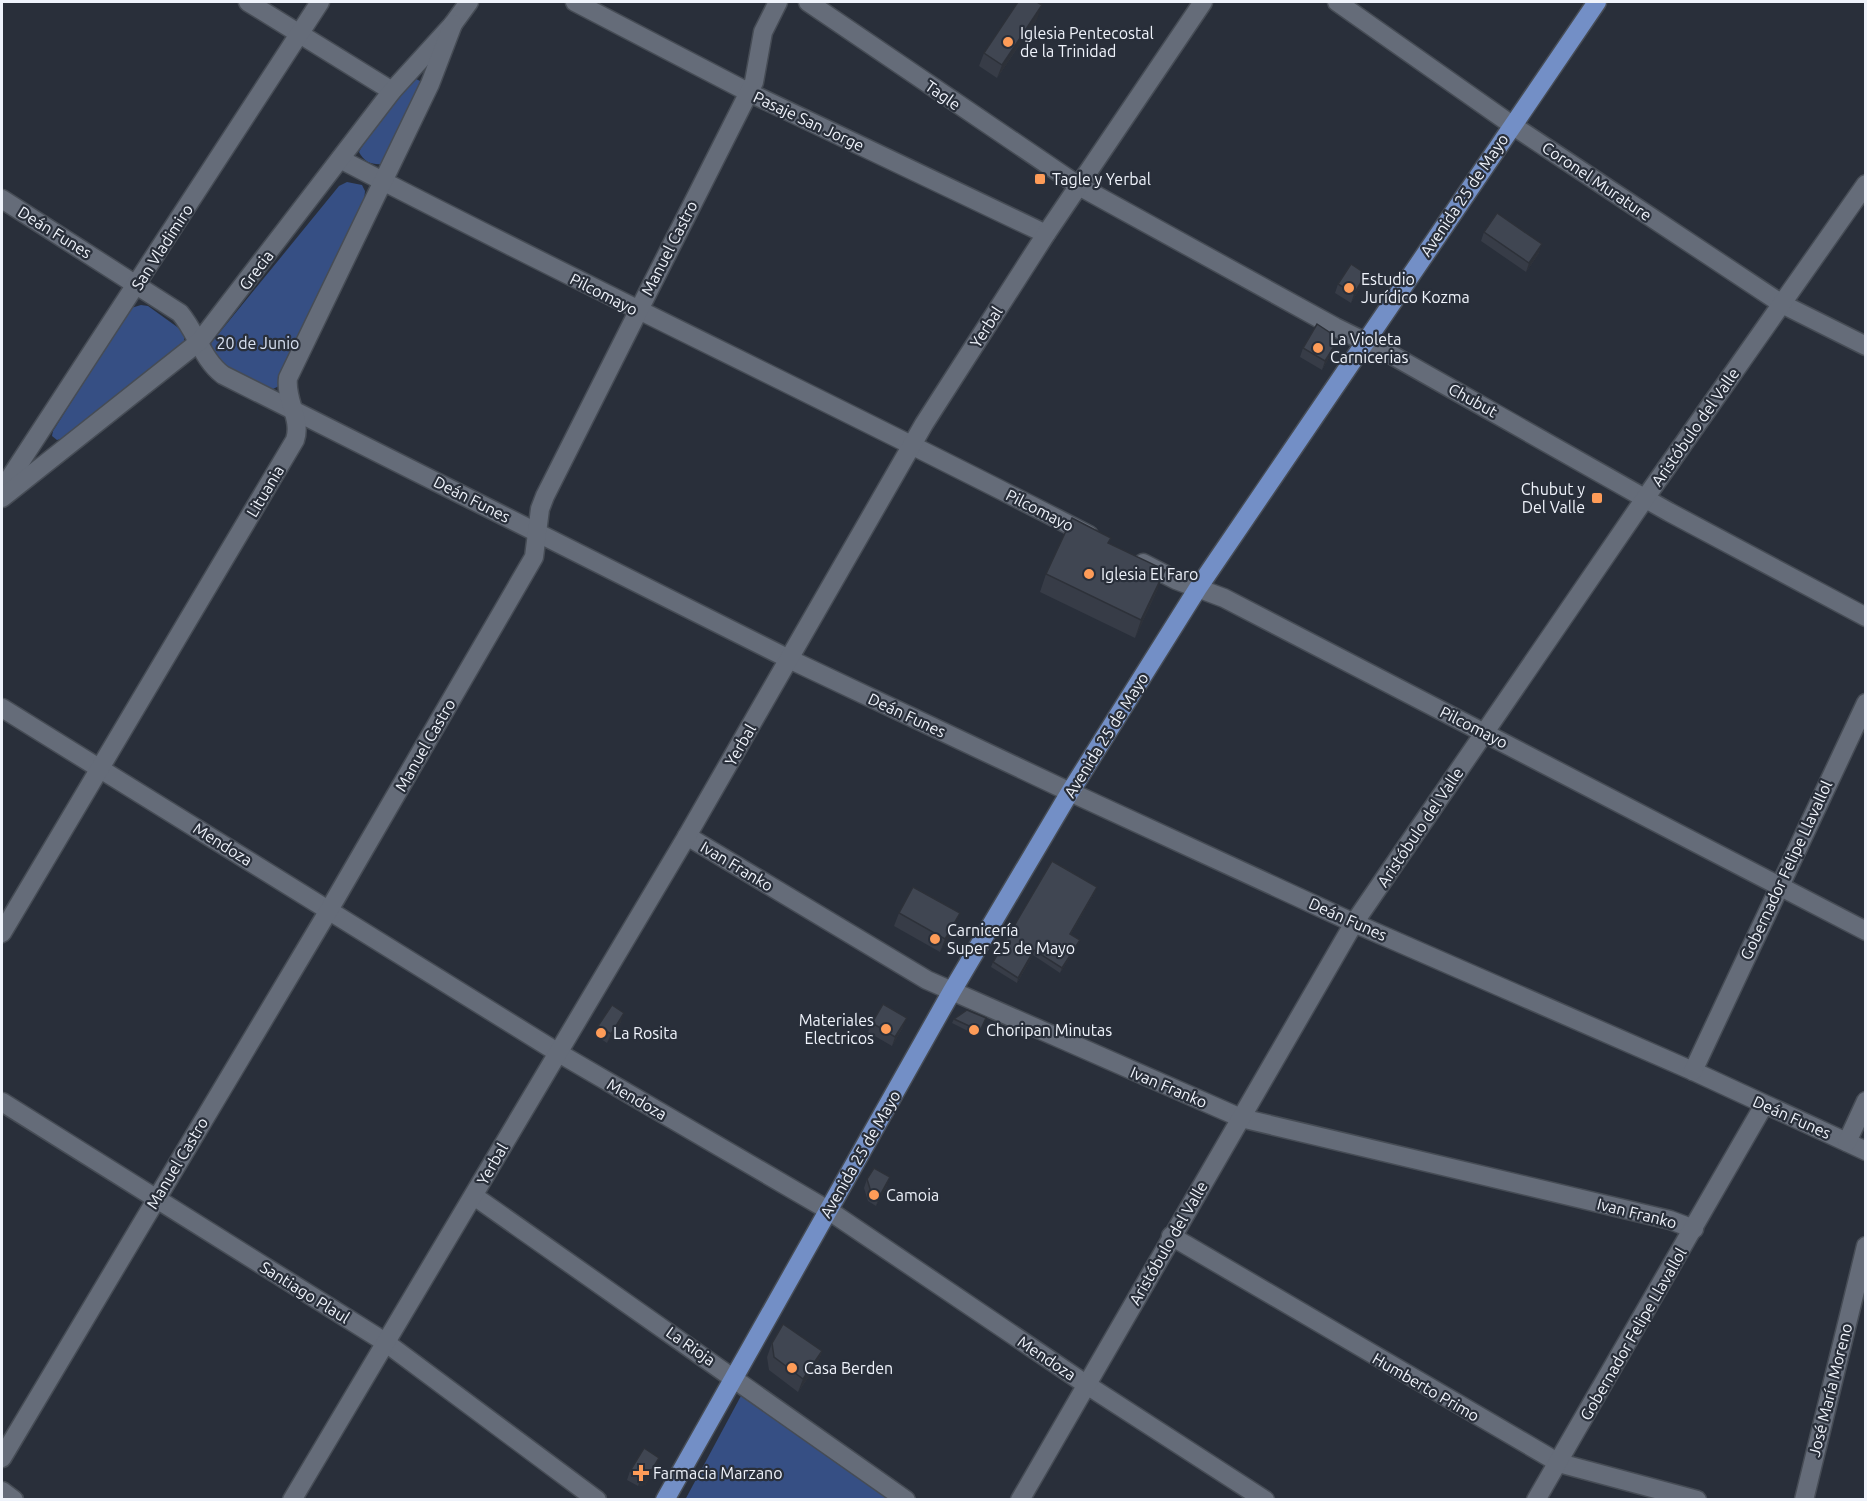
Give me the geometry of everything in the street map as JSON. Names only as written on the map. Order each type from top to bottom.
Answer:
[{"type":"main road","name":"Avenida 25 de Mayo","points":[[665,1500],[952,992],[1070,792],[1198,588],[1597,2]]},
{"type":"street","points":[[248,2],[392,91]]},
{"type":"street","name":"San Vladimiro","points":[[2,490],[320,2]]},
{"type":"street","name":"Grecia","points":[[2,498],[200,341],[392,91],[470,2]]},
{"type":"street","name":"Pasaje San Jorge","points":[[575,2],[748,93],[1046,234]]},
{"type":"street","name":"Manuel Castro","points":[[2,1458],[329,910],[534,557],[540,509],[545,496],[748,93],[757,70],[763,32],[778,2]]},
{"type":"street","name":"Tagle","points":[[808,2],[1078,186]]},
{"type":"street","name":"Yerbal","points":[[292,1500],[687,836],[914,444],[1046,234],[1203,2]]},
{"type":"street","name":"Coronel Murature","points":[[1337,2],[1512,125],[1782,304],[1866,346]]},
{"type":"street","name":"Lituania","points":[[2,933],[295,440],[297,423],[291,408],[288,378],[430,84],[453,24]]},
{"type":"street","name":"Pilcomayo","points":[[340,159],[637,311],[914,444],[1103,542]]},
{"type":"street","name":"Aristóbulo del Valle","points":[[1020,1500],[1354,922],[1646,497],[1866,184]]},
{"type":"street","name":"Chubut","points":[[1078,186],[1866,617]]},
{"type":"street","name":"Deán Funes","points":[[2,199],[180,313],[200,341],[207,359],[223,375],[789,659],[1070,792],[1354,922],[1693,1071],[1866,1151]]},
{"type":"street","name":"Pilcomayo","points":[[1124,553],[1176,580],[1224,598],[1866,931]]},
{"type":"street","name":"Gobernador Felipe Llavallol","points":[[1693,1071],[1866,703]]},
{"type":"street","name":"Mendoza","points":[[2,708],[557,1052],[828,1210],[1087,1385],[1265,1500]]},
{"type":"street","name":"Ivan Franko","points":[[687,836],[952,992],[1241,1118],[1670,1220],[1694,1229]]},
{"type":"street","points":[[1847,1142],[1866,1101]]},
{"type":"street","name":"Santiago Plaul","points":[[2,1102],[385,1342],[597,1500]]},
{"type":"street","name":"Gobernador Felipe Llavallol","points":[[1536,1500],[1764,1105]]},
{"type":"street","name":"La Rioja","points":[[474,1196],[733,1376],[906,1500]]},
{"type":"street","name":"Humberto Primo","points":[[1171,1236],[1558,1463],[1697,1500]]},
{"type":"street","name":"José María Moreno","points":[[1804,1500],[1866,1246]]},
{"type":"street","points":[[2,1491],[15,1500]]},
{"type":"green space","points":[[414,78],[422,82],[383,164],[369,162],[359,152],[361,148],[408,79]]},
{"type":"green space","name":"20 de Junio","points":[[347,182],[362,185],[365,191],[364,201],[279,386],[273,389],[265,388],[224,365],[217,359],[211,343],[339,186]]},
{"type":"green space","points":[[141,305],[148,306],[180,329],[184,333],[184,341],[179,348],[64,438],[57,440],[52,436],[53,431],[131,308]]},
{"type":"green space","points":[[742,1394],[891,1500],[685,1500]]},
{"type":"building","name":"Iglesia Pentecostal de la Trinidad","points":[[1018,2],[1037,2],[1042,5],[1002,65],[984,53]]},
{"type":"building","points":[[1497,213],[1542,244],[1529,263],[1484,232]]},
{"type":"building","points":[[1351,264],[1366,274],[1354,294],[1338,284]]},
{"type":"building","name":"La Violeta Carnicerias","points":[[1317,324],[1332,334],[1335,345],[1325,361],[1303,348]]},
{"type":"building","name":"Iglesia El Faro","points":[[1072,518],[1111,538],[1108,543],[1165,570],[1141,620],[1046,574]]},
{"type":"building","points":[[1052,861],[1097,887],[1070,934],[1080,940],[1062,968],[1034,950],[1018,978],[993,962]]},
{"type":"building","points":[[913,887],[960,913],[945,939],[899,913]]},
{"type":"building","points":[[883,1004],[907,1018],[895,1037],[872,1023]]},
{"type":"building","points":[[612,1005],[624,1013],[611,1034],[598,1026]]},
{"type":"building","name":"Choripan Minutas","points":[[967,1010],[986,1018],[980,1031],[954,1019]]},
{"type":"building","points":[[874,1168],[890,1177],[879,1197],[871,1192],[867,1179]]},
{"type":"building","points":[[783,1324],[822,1351],[803,1379],[774,1357],[772,1343]]},
{"type":"building","points":[[644,1448],[659,1458],[648,1476],[641,1477],[630,1471]]},
{"type":"place","name":"Iglesia Pentecostal de la Trinidad","points":[[1008,42]]},
{"type":"place","name":"Tagle y Yerbal","points":[[1040,179]]},
{"type":"place","name":"Estudio Jurídico Kozma","points":[[1349,288]]},
{"type":"place","name":"La Violeta Carnicerias","points":[[1318,348]]},
{"type":"place","name":"Chubut y Del Valle","points":[[1597,498]]},
{"type":"place","name":"Iglesia El Faro","points":[[1089,574]]},
{"type":"place","name":"Carnicería Super 25 de Mayo","points":[[935,939]]},
{"type":"place","name":"Materiales Electricos","points":[[886,1029]]},
{"type":"place","name":"Choripan Minutas","points":[[974,1030]]},
{"type":"place","name":"La Rosita","points":[[601,1033]]},
{"type":"place","name":"Camoia","points":[[874,1195]]},
{"type":"place","name":"Casa Berden","points":[[792,1368]]},
{"type":"place","name":"Farmacia Marzano","points":[[641,1473]]}]
